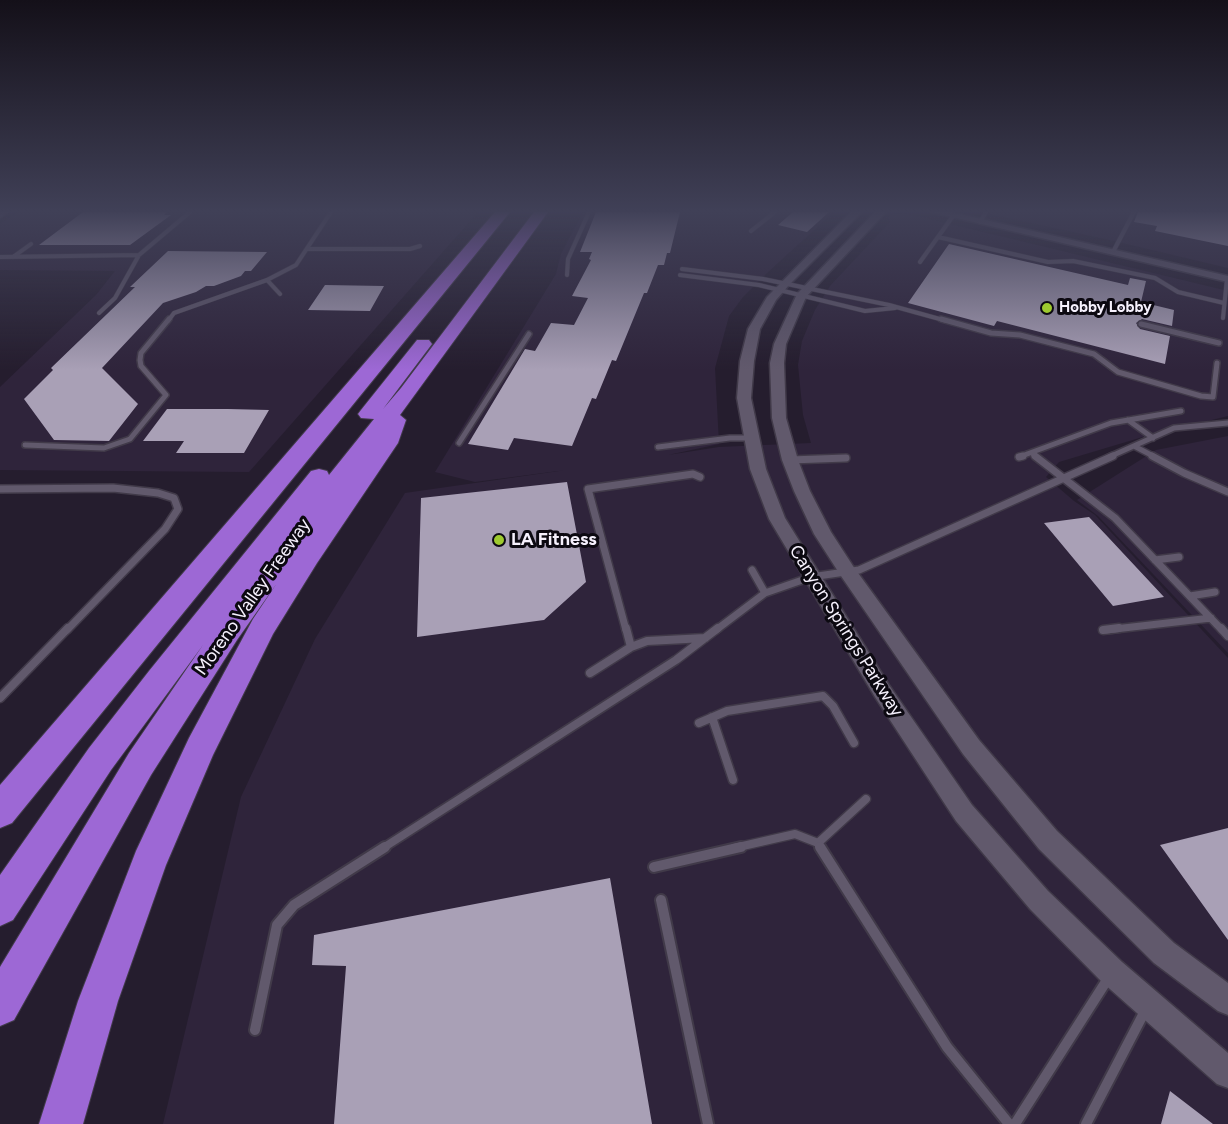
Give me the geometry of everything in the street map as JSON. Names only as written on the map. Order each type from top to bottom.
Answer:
[{"type":"highway","points":[[0,811],[459,264]]},
{"type":"highway","points":[[0,907],[100,759],[159,680],[485,264]]},
{"type":"highway","name":"Moreno Valley Freeway","points":[[0,1006],[140,764],[186,694],[285,550],[366,441],[408,392],[502,264]]},
{"type":"highway","points":[[61,1124],[98,1001],[145,874],[200,748],[263,627],[308,556],[387,443],[408,392]]},
{"type":"highway","points":[[0,819],[39,765]]},
{"type":"street","name":"Canyon Springs Parkway","points":[[805,264],[771,299],[754,329],[747,361],[744,398],[751,438],[758,469],[777,519],[882,691],[964,813],[1039,900],[1112,972],[1228,1073]]},
{"type":"street","name":"Canyon Springs Parkway","points":[[831,264],[805,292],[780,344],[777,363],[779,418],[790,460],[823,534],[971,747],[1047,840],[1164,953],[1228,1001]]},
{"type":"street","points":[[1166,264],[1228,279]]},
{"type":"lane","points":[[99,313],[115,298],[135,264]]},
{"type":"lane","points":[[25,444],[104,448],[130,438],[166,395],[141,366],[140,360],[141,352],[174,313],[267,280],[296,264]]},
{"type":"lane","points":[[567,275],[568,264]]},
{"type":"lane","points":[[1090,264],[1155,278],[1178,292],[1224,303]]},
{"type":"lane","points":[[682,269],[898,308],[991,333],[1020,335],[1094,354],[1118,372],[1201,396],[1213,397],[1217,363]]},
{"type":"lane","points":[[680,275],[782,287],[865,311],[898,308]]},
{"type":"lane","points":[[1223,318],[1228,279]]},
{"type":"lane","points":[[267,280],[280,294]]},
{"type":"lane","points":[[1141,324],[1220,343]]},
{"type":"lane","points":[[459,443],[529,334]]},
{"type":"lane","points":[[1019,457],[1111,423],[1181,411]]},
{"type":"lane","points":[[1128,420],[1153,438]]},
{"type":"lane","points":[[255,1029],[277,925],[294,905],[676,660],[765,593],[811,577],[859,570],[1174,428],[1228,423]]},
{"type":"lane","points":[[658,447],[730,438],[751,438]]},
{"type":"lane","points":[[1134,446],[1184,473],[1228,492]]},
{"type":"lane","points":[[1032,453],[1115,518],[1226,632]]},
{"type":"lane","points":[[790,460],[846,458]]},
{"type":"lane","points":[[631,647],[588,489],[693,474],[700,477]]},
{"type":"lane","points":[[0,489],[113,488],[158,493],[174,498],[178,508],[165,529],[0,698]]},
{"type":"lane","points":[[1155,560],[1179,557]]},
{"type":"lane","points":[[752,570],[765,593]]},
{"type":"lane","points":[[1190,596],[1215,592]]},
{"type":"lane","points":[[1103,630],[1211,618]]},
{"type":"lane","points":[[590,674],[631,647],[647,641],[705,638]]},
{"type":"lane","points":[[699,723],[727,711],[823,696],[833,706],[854,743]]},
{"type":"lane","points":[[712,717],[733,780]]},
{"type":"lane","points":[[818,843],[866,799]]},
{"type":"lane","points":[[654,867],[795,834],[818,843],[947,1047],[1009,1124]]},
{"type":"lane","points":[[661,900],[708,1124]]},
{"type":"lane","points":[[1015,1124],[1112,972]]},
{"type":"lane","points":[[1086,1124],[1149,1003]]},
{"type":"shaded area","points":[[0,264],[432,264],[249,472],[0,470],[0,387],[96,295],[115,271],[0,270]]},
{"type":"shaded area","points":[[558,264],[776,264],[743,297],[729,316],[715,368],[719,444],[668,455],[719,447],[811,443],[803,415],[798,365],[802,341],[815,310],[830,286],[850,264],[1118,264],[1228,291],[1228,416],[1146,436],[1059,462],[1046,477],[1074,501],[1095,515],[1228,658],[1228,1124],[163,1124],[241,797],[315,639],[405,493],[566,470],[475,482],[435,472],[556,274]]},
{"type":"shaded area","points":[[1213,264],[1228,264],[1228,268]]},
{"type":"shaded area","points":[[1228,436],[1228,653],[1098,516],[1077,500],[1156,450]]},
{"type":"building","points":[[154,264],[257,264],[251,271],[245,271],[241,276],[214,286],[206,286],[196,292],[163,303],[102,368],[138,404],[109,441],[54,440],[24,399],[53,370],[51,368],[135,287],[130,287]]},
{"type":"building","points":[[589,264],[664,264],[658,265],[616,361],[612,360],[596,399],[592,398],[572,446],[514,438],[508,450],[468,444],[525,349],[535,351],[551,323],[574,325],[588,298],[572,296]]},
{"type":"building","name":"Hobby Lobby","points":[[935,264],[1038,264],[1128,285],[1130,278],[1146,281],[1141,302],[1174,310],[1172,326],[1142,319],[1136,323],[1140,329],[1170,336],[1165,364],[997,321],[994,326],[908,303]]},
{"type":"building","points":[[325,285],[384,286],[370,311],[308,310]]},
{"type":"building","points":[[167,409],[269,410],[244,453],[176,453],[184,441],[143,441]]},
{"type":"building","name":"LA Fitness","points":[[567,482],[586,582],[544,620],[417,637],[421,498]]},
{"type":"building","points":[[1089,517],[1164,597],[1113,606],[1044,523]]},
{"type":"building","points":[[1228,828],[1228,940],[1160,845]]},
{"type":"building","points":[[610,878],[652,1124],[334,1124],[346,966],[312,965],[314,935]]},
{"type":"building","points":[[1170,1091],[1213,1124],[1161,1124]]},
{"type":"place","name":"Hobby Lobby","points":[[1047,308]]},
{"type":"place","name":"LA Fitness","points":[[499,540]]}]
